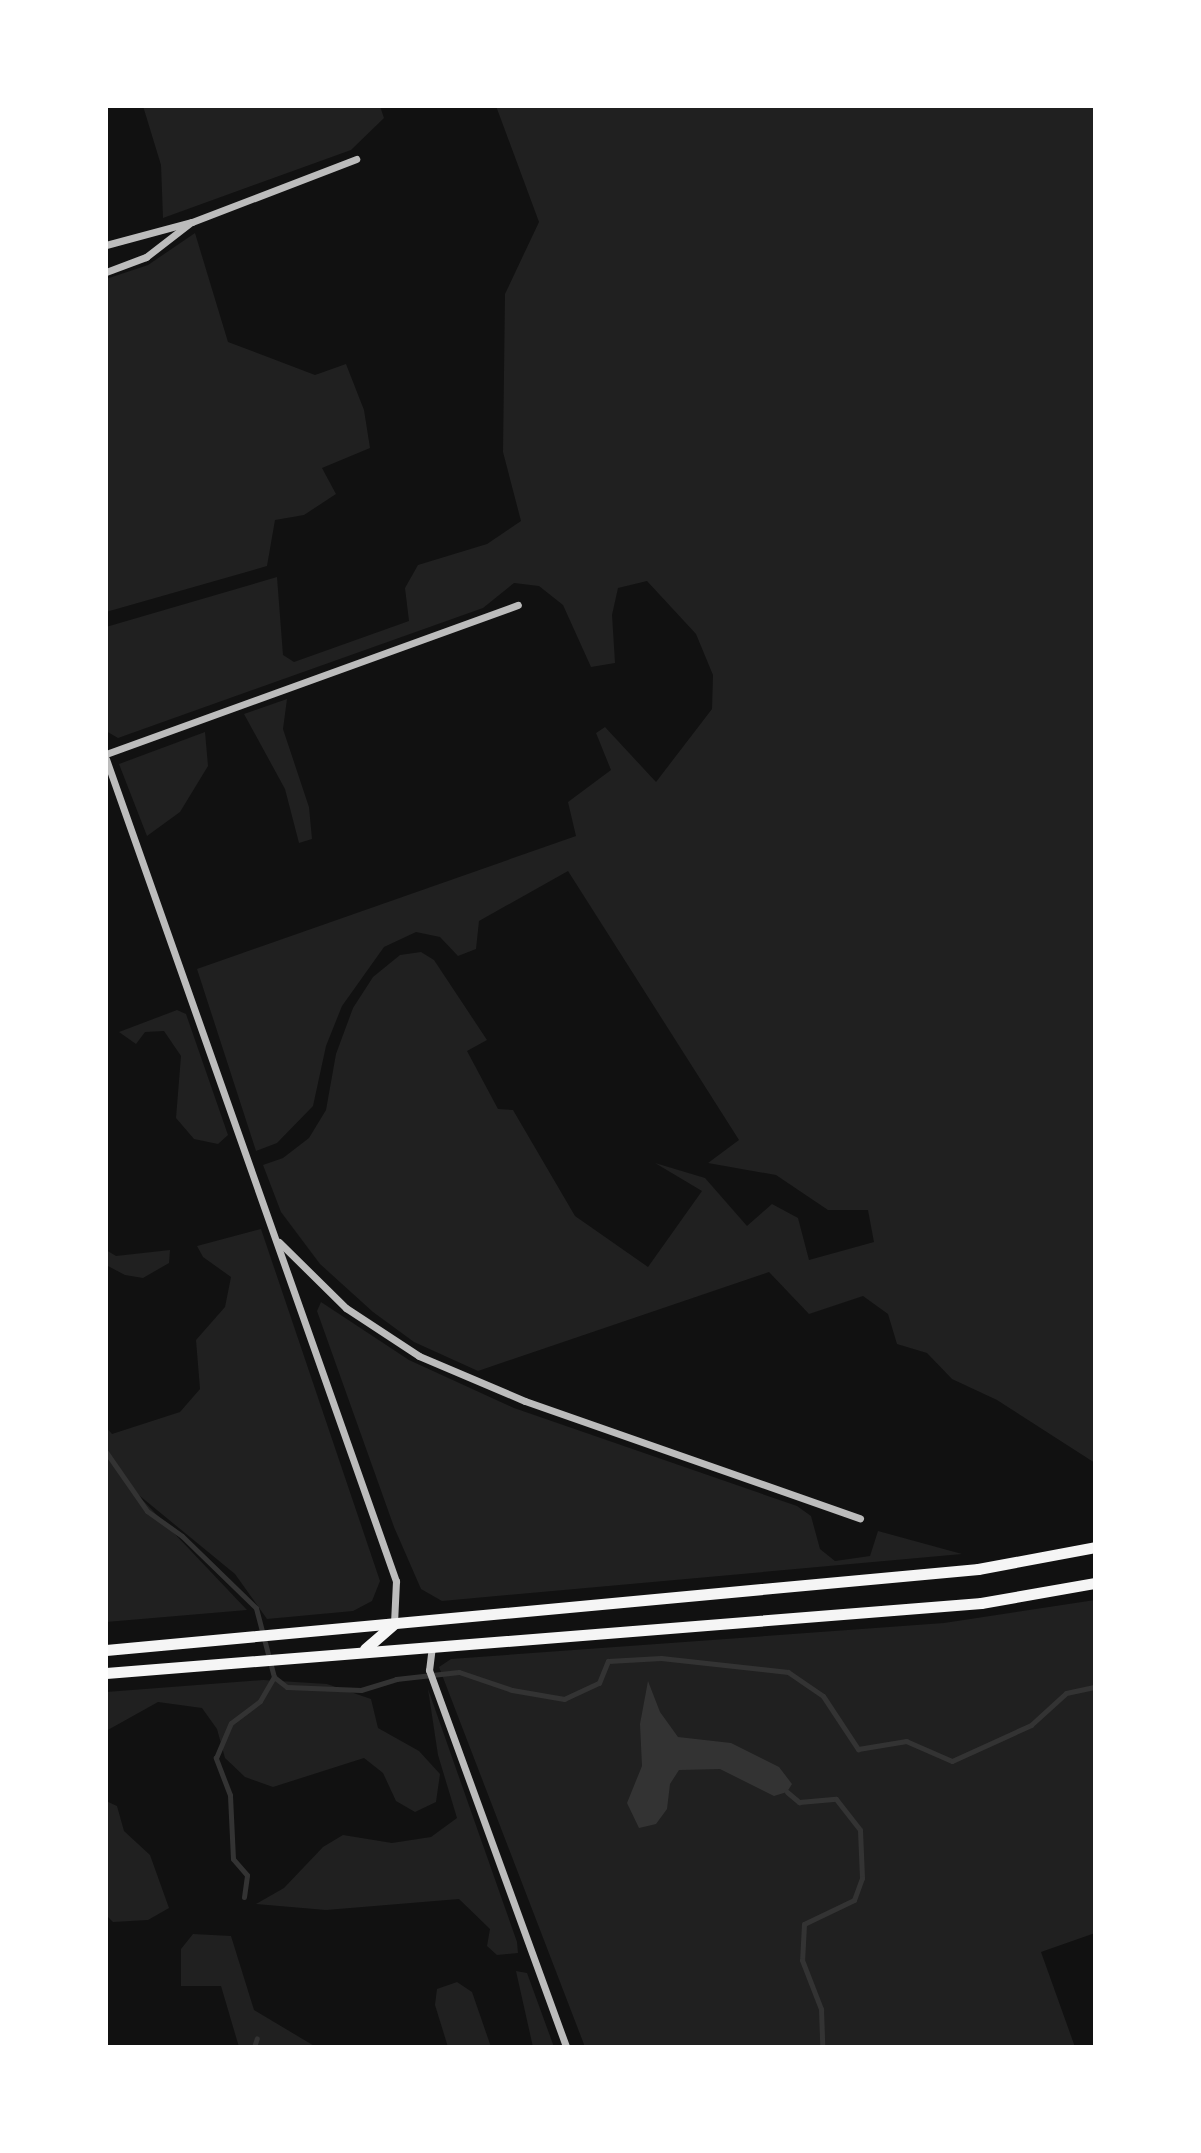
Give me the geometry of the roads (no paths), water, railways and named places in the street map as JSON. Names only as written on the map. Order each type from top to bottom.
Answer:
[{"type":"main road","points":[[106,1650],[978,1569],[1095,1547]]},
{"type":"main road","points":[[106,1673],[433,1644],[981,1603],[1095,1583]]},
{"type":"main road","points":[[433,1644],[456,1619]]},
{"type":"main road","points":[[364,1650],[394,1624]]},
{"type":"street","points":[[106,245],[192,222],[356,159]]},
{"type":"street","points":[[106,272],[146,257],[192,222]]},
{"type":"street","points":[[394,1624],[396,1581],[106,756],[518,605]]},
{"type":"street","points":[[278,1241],[346,1308],[419,1356],[525,1401],[860,1518]]},
{"type":"street","points":[[433,1644],[429,1670],[566,2047]]},
{"type":"waterway","points":[[106,1452],[147,1511],[182,1536],[256,1608],[274,1677],[287,1687],[361,1690],[396,1679],[459,1672],[512,1690],[564,1699],[599,1683],[608,1661],[661,1658],[788,1672],[823,1696],[858,1749],[906,1741],[952,1761],[1031,1725],[1066,1693],[1095,1687]]},
{"type":"waterway","points":[[244,1897],[247,1875],[233,1859],[230,1795],[216,1758],[231,1723],[260,1701],[274,1677]]},
{"type":"waterway","points":[[787,1792],[799,1802],[836,1799],[860,1830],[862,1878],[854,1900],[804,1924],[802,1960],[821,2009],[822,2047]]},
{"type":"waterway","points":[[254,2047],[257,2038]]}]
